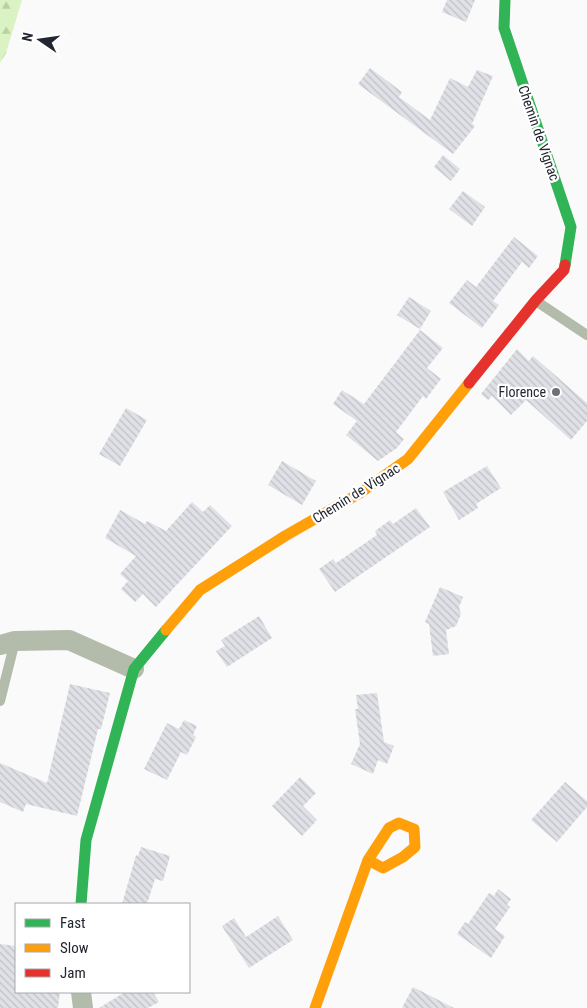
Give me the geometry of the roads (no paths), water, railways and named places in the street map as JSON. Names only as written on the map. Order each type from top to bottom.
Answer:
[{"type":"street","name":"Chemin de Vignac","points":[[81,903],[86,840],[134,669],[200,590],[285,536],[360,493],[408,459],[536,300],[564,270],[571,227],[504,28],[505,0]]},
{"type":"street","points":[[8,643],[69,640],[134,669]]},
{"type":"street","points":[[315,1008],[368,860]]},
{"type":"street","points":[[81,993],[82,1008]]},
{"type":"lane","points":[[536,300],[587,335]]},
{"type":"lane","points":[[0,701],[8,643]]},
{"type":"place","name":"Florence","points":[[556,392]]}]
